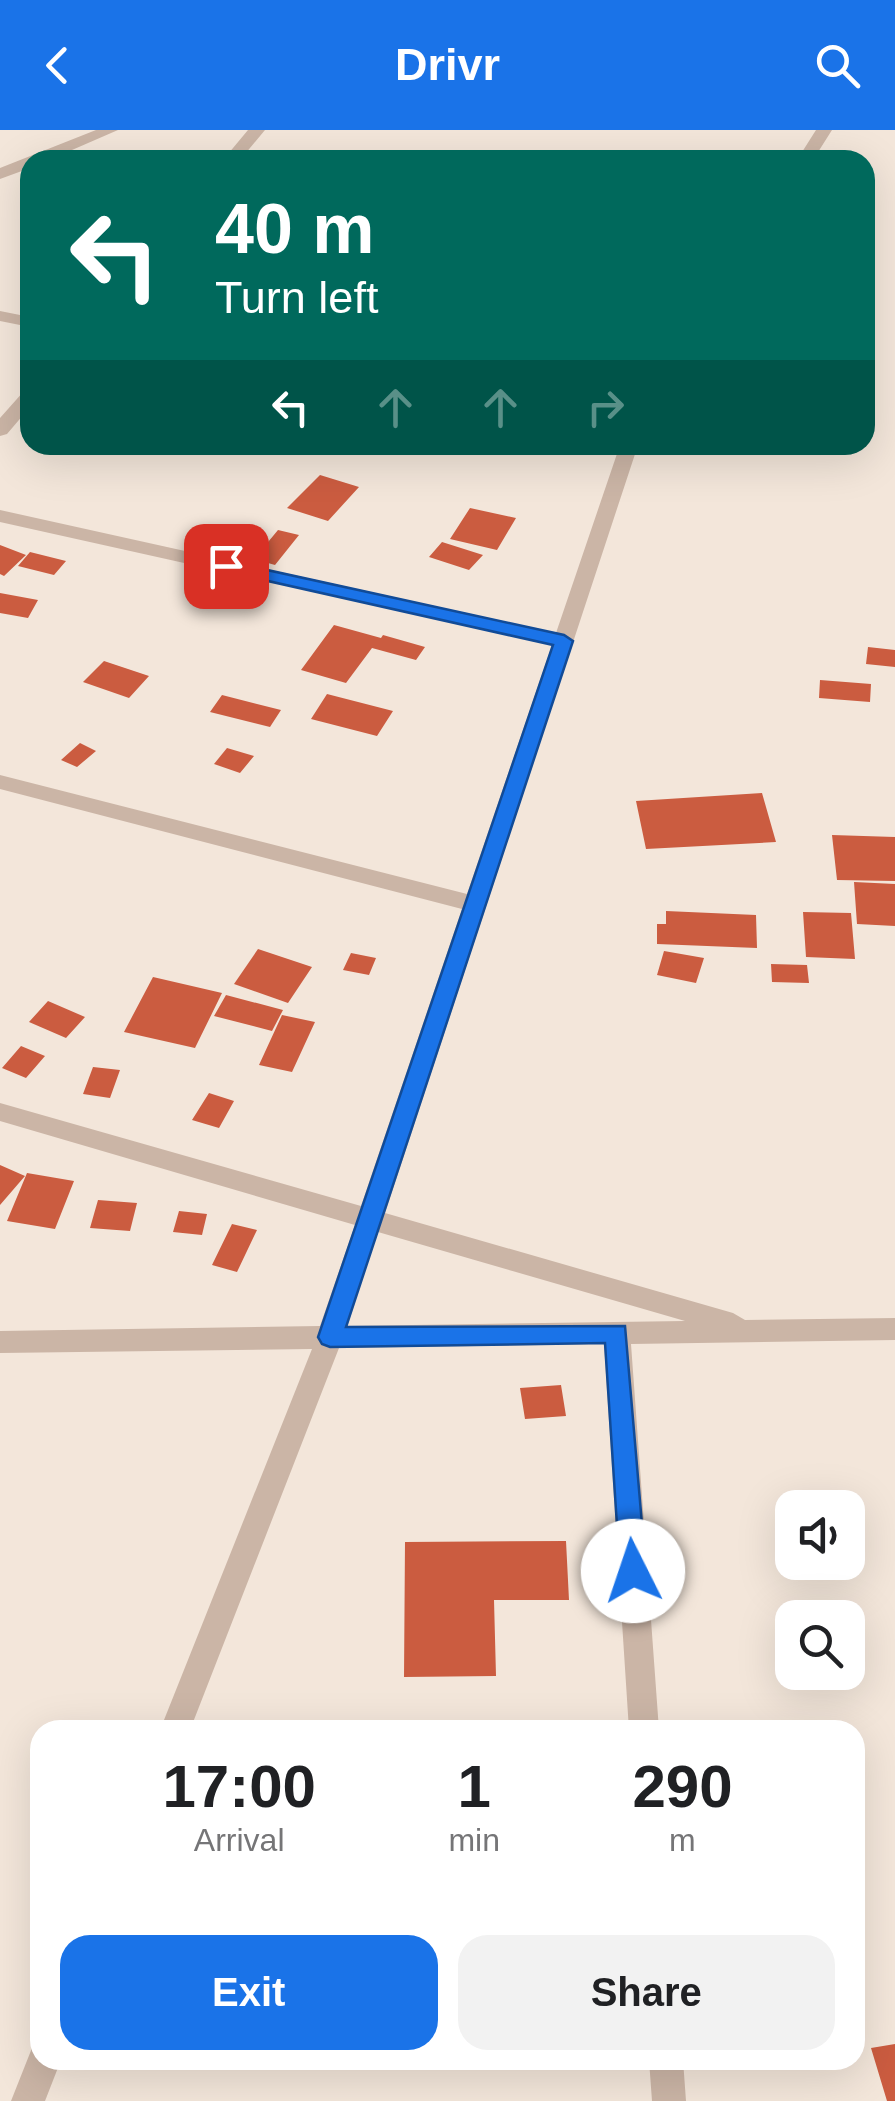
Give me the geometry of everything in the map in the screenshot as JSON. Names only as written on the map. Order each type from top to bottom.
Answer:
[{"type":"street","points":[[60,150],[110,130]]},
{"type":"street","points":[[240,150],[257,130]]},
{"type":"street","points":[[0,430],[20,407]]},
{"type":"street","points":[[178,1720],[330,1337],[627,455]]},
{"type":"street","points":[[0,516],[564,641]]},
{"type":"street","points":[[0,782],[475,904]]},
{"type":"street","points":[[0,1112],[758,1331]]},
{"type":"street","points":[[0,1342],[895,1329]]},
{"type":"street","points":[[617,1333],[643,1720]]},
{"type":"street","points":[[28,2101],[40,2070]]},
{"type":"street","points":[[667,2070],[669,2101]]},
{"type":"building","points":[[320,475],[359,487],[328,521],[287,508]]},
{"type":"building","points":[[470,508],[516,518],[497,550],[450,539]]},
{"type":"building","points":[[278,530],[299,535],[275,565],[254,559]]},
{"type":"building","points":[[442,542],[483,555],[469,570],[429,557]]},
{"type":"building","points":[[0,545],[26,555],[4,576],[0,574]]},
{"type":"building","points":[[30,552],[66,561],[54,575],[18,566]]},
{"type":"building","points":[[0,593],[38,600],[28,618],[0,613]]},
{"type":"building","points":[[334,625],[425,647],[416,660],[372,648],[346,683],[301,670]]},
{"type":"building","points":[[868,647],[895,650],[895,667],[866,664]]},
{"type":"building","points":[[104,661],[149,676],[129,698],[83,682]]},
{"type":"building","points":[[820,680],[871,684],[870,702],[819,698]]},
{"type":"building","points":[[327,694],[393,711],[377,736],[311,719]]},
{"type":"building","points":[[222,695],[281,710],[270,727],[210,712]]},
{"type":"building","points":[[80,743],[96,751],[77,767],[61,760]]},
{"type":"building","points":[[227,748],[254,756],[240,773],[214,764]]},
{"type":"building","points":[[762,793],[776,842],[646,849],[636,801]]},
{"type":"building","points":[[832,835],[895,837],[895,881],[837,880]]},
{"type":"building","points":[[854,882],[895,884],[895,926],[857,924]]},
{"type":"building","points":[[666,911],[756,915],[757,948],[657,944],[657,924],[666,924]]},
{"type":"building","points":[[803,912],[851,913],[855,959],[806,957]]},
{"type":"building","points":[[258,949],[312,967],[288,1003],[234,984]]},
{"type":"building","points":[[664,951],[704,958],[696,983],[657,975]]},
{"type":"building","points":[[351,953],[376,958],[369,975],[343,970]]},
{"type":"building","points":[[771,964],[807,965],[809,983],[772,982]]},
{"type":"building","points":[[153,977],[222,993],[195,1048],[124,1032]]},
{"type":"building","points":[[226,995],[283,1010],[272,1031],[214,1016]]},
{"type":"building","points":[[48,1001],[85,1017],[66,1038],[29,1022]]},
{"type":"building","points":[[282,1015],[315,1022],[292,1072],[259,1065]]},
{"type":"building","points":[[21,1046],[45,1056],[26,1078],[2,1068]]},
{"type":"building","points":[[93,1067],[120,1070],[110,1098],[83,1094]]},
{"type":"building","points":[[209,1093],[234,1101],[219,1128],[192,1120]]},
{"type":"building","points":[[0,1165],[25,1176],[0,1205]]},
{"type":"building","points":[[27,1173],[74,1181],[55,1229],[7,1221]]},
{"type":"building","points":[[98,1200],[137,1203],[130,1231],[90,1228]]},
{"type":"building","points":[[179,1211],[207,1214],[202,1235],[173,1232]]},
{"type":"building","points":[[232,1224],[257,1230],[237,1272],[212,1265]]},
{"type":"building","points":[[561,1385],[566,1416],[525,1419],[520,1388]]},
{"type":"building","points":[[566,1541],[569,1600],[494,1600],[496,1676],[404,1677],[405,1542]]},
{"type":"building","points":[[895,2044],[895,2101],[887,2101],[871,2048]]},
{"type":"route","points":[[226,566],[564,641],[330,1337],[617,1333],[633,1571]]}]
